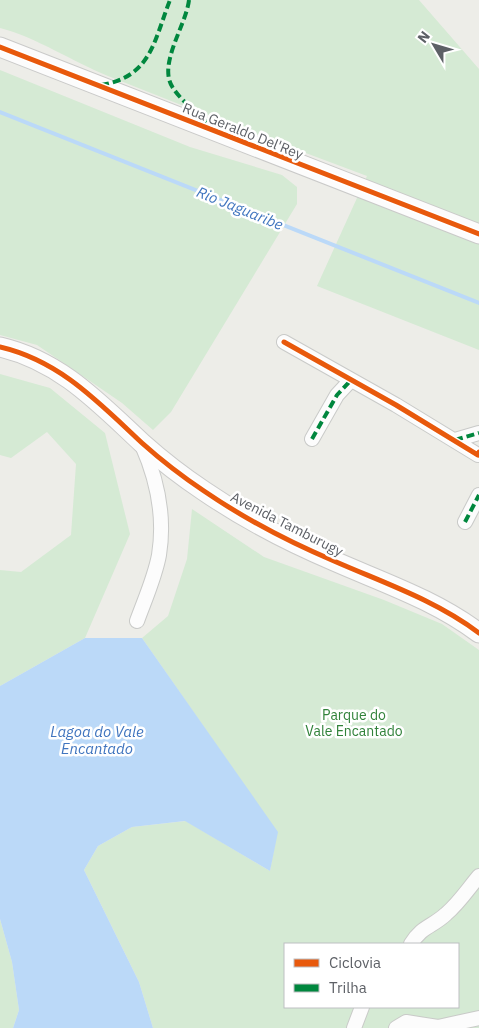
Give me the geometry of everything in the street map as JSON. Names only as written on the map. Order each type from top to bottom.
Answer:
[{"type":"main road","name":"Rua Geraldo Del'Rey","points":[[0,47],[479,234]]},
{"type":"main road","name":"Avenida Tamburugy","points":[[0,347],[33,357],[74,381],[113,414],[141,442],[202,490],[237,512],[332,561],[433,603],[479,633]]},
{"type":"street","points":[[284,342],[455,440],[479,456]]},
{"type":"street","points":[[312,439],[337,395],[351,380]]},
{"type":"street","points":[[455,440],[479,433]]},
{"type":"street","points":[[137,621],[151,585],[159,554],[160,527],[159,499],[153,468],[141,442]]},
{"type":"street","points":[[465,522],[479,495]]},
{"type":"street","points":[[412,943],[418,932],[445,915],[458,903],[479,876]]},
{"type":"street","points":[[354,1028],[362,1008]]},
{"type":"street","points":[[396,1028],[406,1022],[438,1026],[479,1018]]},
{"type":"green space","points":[[0,0],[419,0],[479,69],[479,350],[317,286],[367,176],[108,76],[28,38],[0,28]]},
{"type":"green space","points":[[0,70],[190,147],[282,175],[297,187],[297,204],[171,412],[153,430],[122,403],[37,345],[0,335]]},
{"type":"green space","points":[[0,374],[50,388],[105,433],[130,534],[85,638],[0,686],[0,570],[21,572],[71,535],[76,464],[47,432],[11,458],[0,455]]},
{"type":"green space","name":"Parque do Vale Encantado","points":[[192,509],[264,557],[384,600],[442,624],[479,650],[479,1028],[153,1028],[139,982],[84,870],[98,846],[132,827],[186,821],[270,871],[277,832],[142,638],[168,616],[187,559]]},
{"type":"green space","points":[[0,919],[12,962],[19,1010],[13,1028],[0,1028]]},
{"type":"water","name":"Lagoa do Vale Encantado","points":[[85,638],[142,638],[278,832],[270,871],[185,821],[132,827],[98,846],[84,870],[139,982],[153,1028],[13,1028],[19,1010],[12,962],[0,919],[0,686]]},
{"type":"waterway","name":"Rio Jaguaribe","points":[[0,112],[479,303]]},
{"type":"marked path","points":[[101,85],[118,81],[131,74],[141,65],[154,43],[170,0]]},
{"type":"marked path","points":[[189,0],[170,57],[169,79],[181,98],[211,126]]},
{"type":"marked path","points":[[312,439],[337,395],[351,380]]},
{"type":"marked path","points":[[455,440],[479,433]]},
{"type":"marked path","points":[[465,522],[479,495]]},
{"type":"cycle path","points":[[0,47],[479,234]]},
{"type":"cycle path","points":[[284,342],[396,405],[478,455],[479,452]]},
{"type":"cycle path","points":[[0,347],[22,353],[60,373],[94,398],[164,462],[196,486],[235,511],[300,546],[427,602],[462,621],[479,633]]}]
